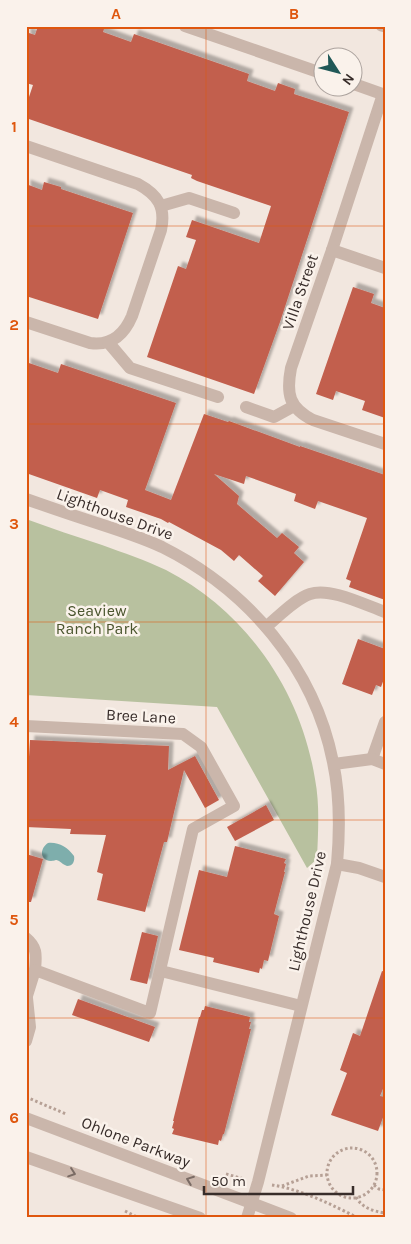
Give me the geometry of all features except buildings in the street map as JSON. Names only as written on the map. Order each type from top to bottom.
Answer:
[{"type":"street","points":[[184,26],[314,71]]},
{"type":"street","points":[[364,87],[384,94]]},
{"type":"street","name":"Villa Street","points":[[294,406],[288,390],[291,368],[384,94]]},
{"type":"street","points":[[26,146],[147,188],[158,200],[163,220],[132,316],[128,326],[122,333],[108,342],[90,343],[26,322]]},
{"type":"street","points":[[161,206],[189,198],[234,213]]},
{"type":"street","points":[[332,250],[385,268]]},
{"type":"street","points":[[108,342],[130,368],[218,397]]},
{"type":"street","points":[[246,407],[274,417],[294,406],[303,415],[313,420],[385,444]]},
{"type":"street","name":"Lighthouse Drive","points":[[26,500],[136,536],[160,546],[201,569],[232,592],[266,627],[290,660],[308,691],[323,727],[334,764],[339,816],[337,864],[258,1182],[247,1218]]},
{"type":"street","points":[[266,627],[300,599],[310,594],[321,592],[331,593],[385,612]]},
{"type":"street","points":[[372,759],[385,722]]},
{"type":"street","name":"Bree Lane","points":[[26,726],[183,734],[201,747],[234,806],[193,829],[150,1013],[35,970]]},
{"type":"street","points":[[334,764],[372,759],[385,764]]},
{"type":"street","points":[[337,864],[358,868],[385,877]]},
{"type":"street","points":[[26,938],[32,943],[36,953],[35,970],[26,999],[30,1027],[26,1041]]},
{"type":"street","points":[[161,971],[301,1006]]},
{"type":"street","name":"Ohlone Parkway","points":[[26,1118],[291,1218]]},
{"type":"street","points":[[26,1157],[200,1218]]},
{"type":"path","points":[[26,1097],[69,1115]]},
{"type":"path","points":[[345,1148],[362,1149],[374,1160],[377,1169],[374,1185],[369,1191],[356,1197],[340,1194],[329,1183],[327,1174],[332,1158],[337,1152],[345,1148]]},
{"type":"path","points":[[222,1173],[282,1186],[337,1207],[358,1218]]},
{"type":"path","points":[[282,1186],[309,1176],[327,1174]]},
{"type":"path","points":[[374,1185],[379,1189],[385,1190]]},
{"type":"path","points":[[356,1197],[366,1208],[385,1213]]},
{"type":"green space","name":"Seaview Ranch Park","points":[[26,519],[166,570],[195,587],[245,631],[283,685],[297,715],[308,746],[317,789],[318,819],[317,859],[307,868],[217,707],[26,695]]},
{"type":"water","points":[[48,843],[59,844],[69,850],[74,856],[72,864],[67,866],[57,860],[51,861],[44,858],[42,851]]}]
